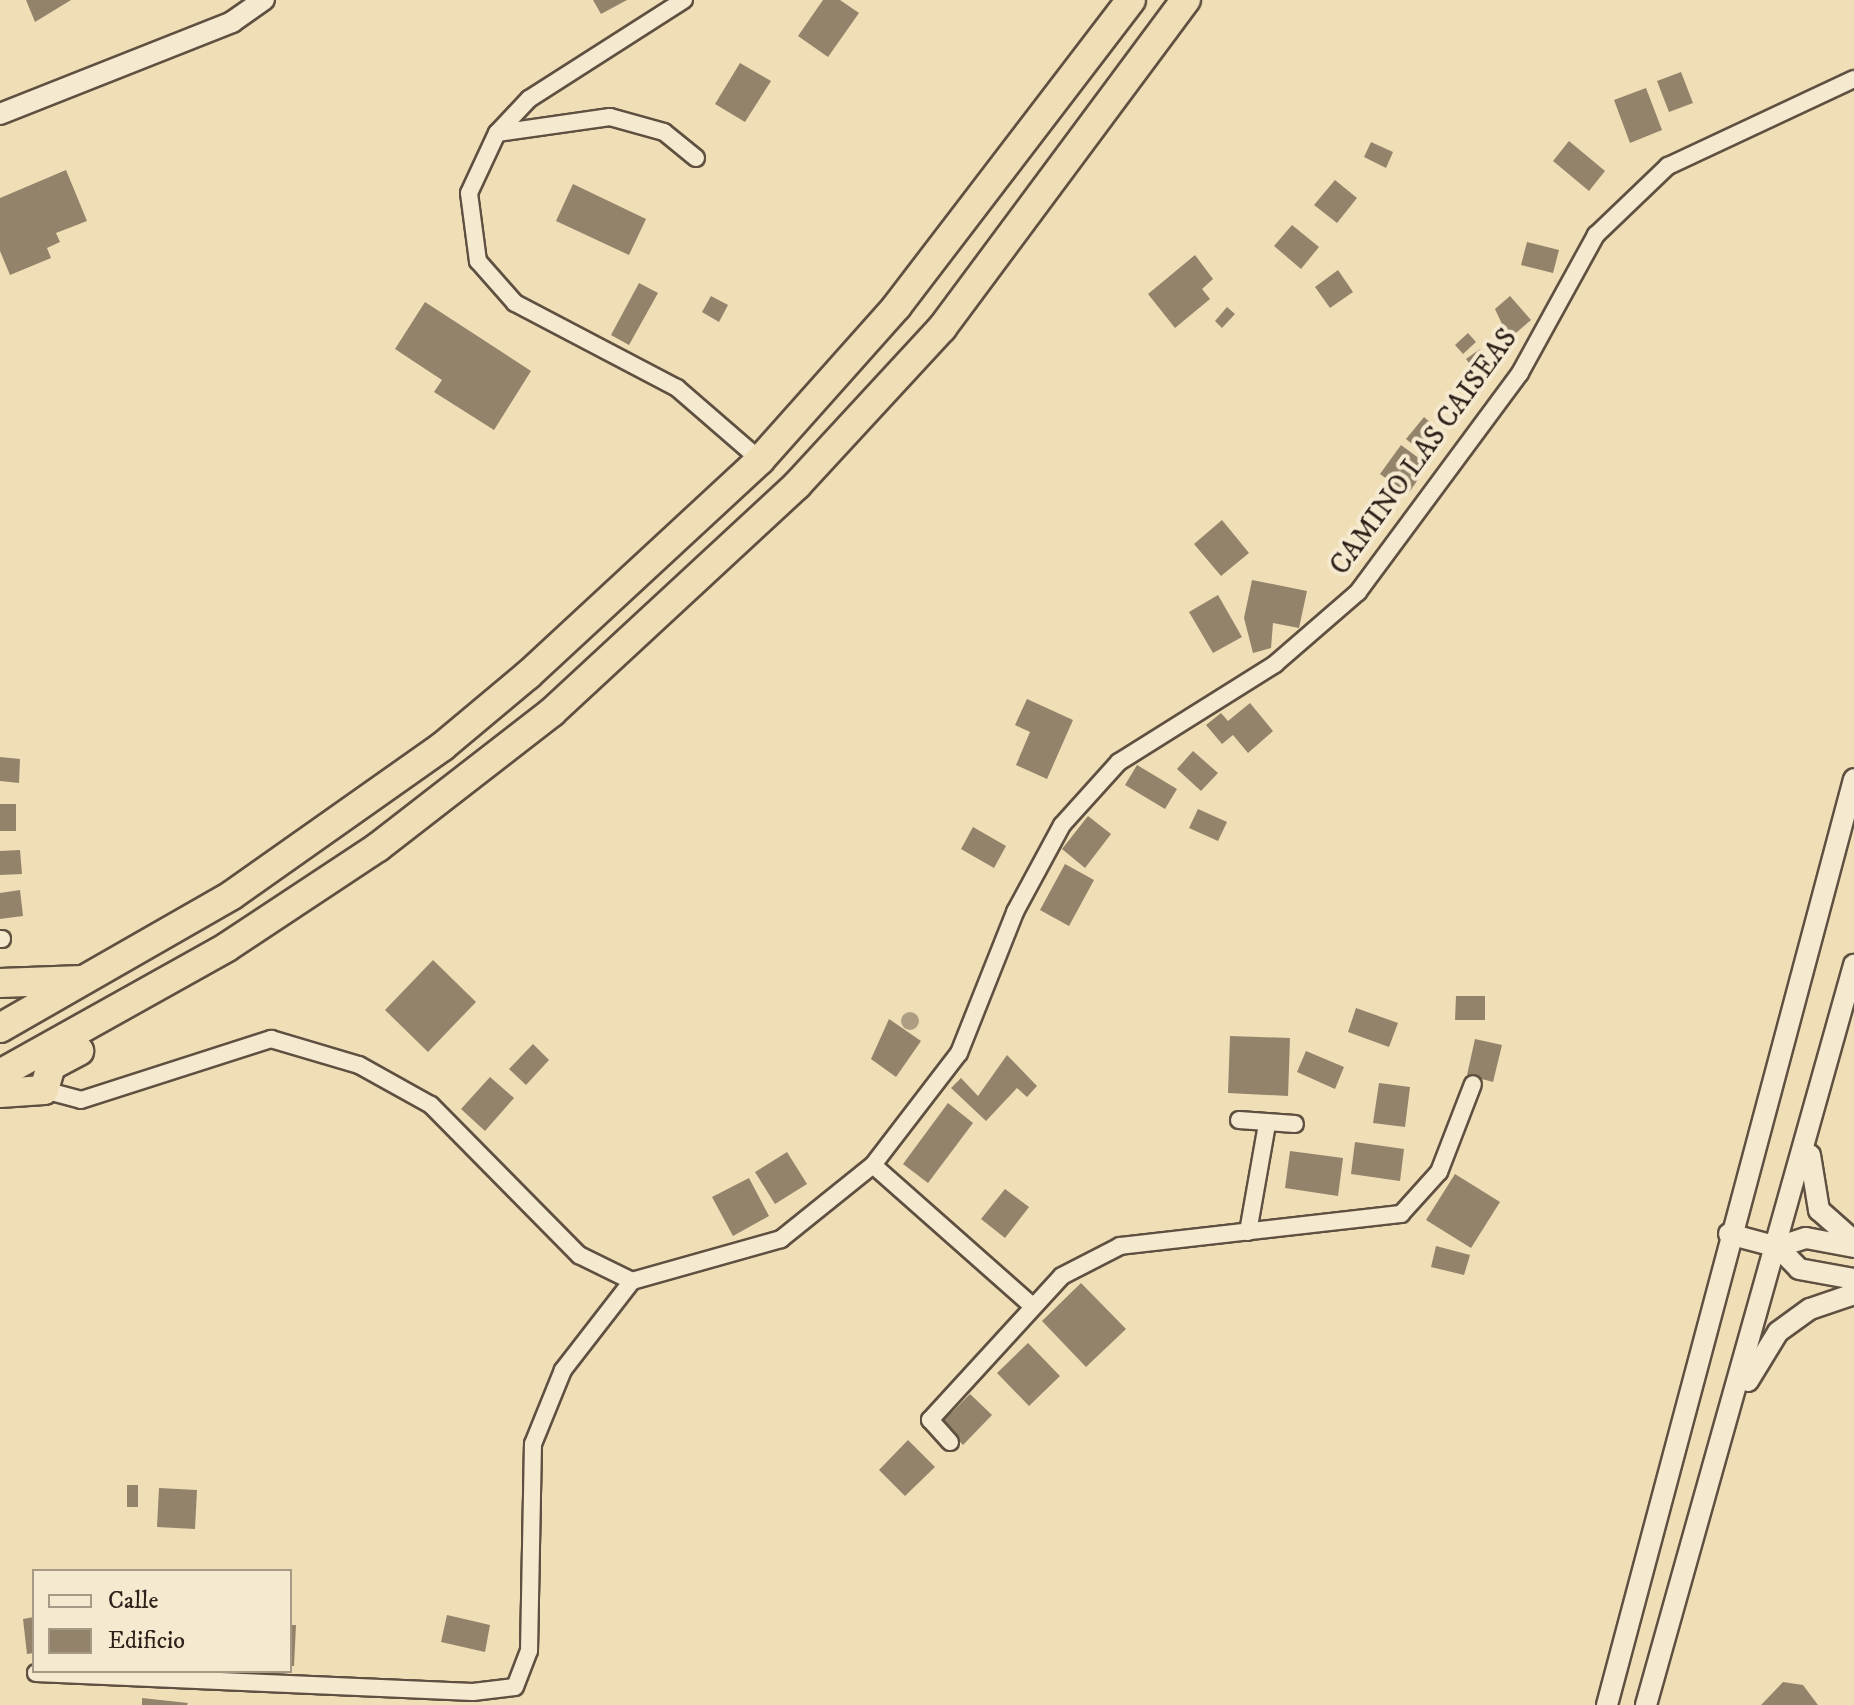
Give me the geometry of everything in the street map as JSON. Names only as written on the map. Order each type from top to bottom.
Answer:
[{"type":"highway","points":[[0,1028],[91,979],[232,895],[443,746],[760,460],[897,306],[1131,0]]},
{"type":"highway","points":[[0,1074],[156,989],[365,855],[552,712],[797,485],[942,328],[1186,0]]},
{"type":"highway","points":[[0,983],[91,979]]},
{"type":"highway","points":[[0,1093],[44,1090],[51,1066],[136,1017],[156,989]]},
{"type":"street","points":[[0,114],[232,22],[264,0]]},
{"type":"street","points":[[684,0],[529,99],[497,133],[469,193],[478,261],[515,303],[677,388],[760,460]]},
{"type":"street","name":"CAMINO LAS CAISEAS","points":[[632,1281],[781,1239],[873,1165],[959,1053],[1015,912],[1062,825],[1119,762],[1275,664],[1358,592],[1520,373],[1596,235],[1668,166],[1854,79]]},
{"type":"street","points":[[497,133],[610,117],[664,132],[696,158]]},
{"type":"street","points":[[1607,1705],[1729,1234],[1854,779]]},
{"type":"street","points":[[1646,1705],[1778,1247],[1854,965]]},
{"type":"street","points":[[36,1673],[472,1699],[515,1687],[529,1651],[533,1444],[563,1370],[632,1281],[579,1255],[431,1105],[359,1065],[271,1039],[81,1100],[44,1090]]},
{"type":"street","points":[[950,1442],[930,1420],[1031,1305],[1062,1276],[1120,1246],[1401,1214],[1439,1172],[1473,1084]]},
{"type":"street","points":[[1239,1120],[1295,1124]]},
{"type":"street","points":[[1248,1232],[1267,1124]]},
{"type":"street","points":[[1811,1125],[1810,1182],[1819,1210],[1854,1241]]},
{"type":"street","points":[[873,1165],[1031,1305]]},
{"type":"street","points":[[1729,1234],[1778,1247],[1799,1269],[1854,1279]]},
{"type":"street","points":[[1778,1247],[1806,1238],[1854,1247]]},
{"type":"street","points":[[1733,1404],[1778,1332],[1810,1309],[1854,1294]]},
{"type":"shaded area","points":[[906,1012],[914,1012],[919,1021],[917,1028],[906,1030],[901,1025],[901,1017]]},
{"type":"building","points":[[26,0],[71,0],[35,22]]},
{"type":"building","points":[[593,0],[627,0],[601,14]]},
{"type":"building","points":[[823,0],[840,0],[859,13],[828,57],[798,36]]},
{"type":"building","points":[[740,63],[771,81],[745,122],[715,104]]},
{"type":"building","points":[[1681,72],[1693,103],[1669,112],[1657,81]]},
{"type":"building","points":[[1646,88],[1662,130],[1630,143],[1614,100]]},
{"type":"building","points":[[1569,141],[1605,171],[1589,191],[1553,161]]},
{"type":"building","points":[[1371,142],[1393,152],[1386,168],[1364,157]]},
{"type":"building","points":[[66,170],[87,221],[56,233],[60,242],[47,248],[51,258],[10,275],[0,251],[0,198]]},
{"type":"building","points":[[1335,180],[1357,198],[1337,223],[1314,205]]},
{"type":"building","points":[[573,184],[646,219],[629,255],[556,221]]},
{"type":"building","points":[[1292,225],[1319,247],[1301,269],[1274,246]]},
{"type":"building","points":[[1527,242],[1559,250],[1553,273],[1521,265]]},
{"type":"building","points":[[1195,255],[1213,279],[1202,289],[1210,299],[1175,328],[1148,294]]},
{"type":"building","points":[[1338,270],[1353,292],[1330,308],[1315,287]]},
{"type":"building","points":[[639,283],[658,293],[629,345],[611,335]]},
{"type":"building","points":[[711,296],[728,305],[719,322],[702,312]]},
{"type":"building","points":[[1510,296],[1531,320],[1509,339],[1495,309]]},
{"type":"building","points":[[425,302],[531,371],[494,430],[434,392],[442,380],[395,349]]},
{"type":"building","points":[[1227,307],[1235,314],[1222,328],[1215,321]]},
{"type":"building","points":[[1468,333],[1476,342],[1463,354],[1455,345]]},
{"type":"building","points":[[1480,349],[1492,365],[1478,375],[1466,359]]},
{"type":"building","points":[[1424,417],[1442,433],[1424,454],[1406,439]]},
{"type":"building","points":[[1401,445],[1428,465],[1408,494],[1380,474]]},
{"type":"building","points":[[1222,520],[1249,553],[1221,576],[1194,544]]},
{"type":"building","points":[[1252,580],[1307,591],[1299,628],[1273,623],[1271,648],[1253,653],[1244,618]]},
{"type":"building","points":[[1218,595],[1242,637],[1213,653],[1189,612]]},
{"type":"building","points":[[1027,699],[1073,720],[1047,779],[1016,765],[1030,732],[1015,725]]},
{"type":"building","points":[[1250,703],[1273,731],[1248,753],[1233,735],[1222,744],[1206,725],[1221,713],[1228,721]]},
{"type":"building","points":[[1193,751],[1218,773],[1201,791],[1177,769]]},
{"type":"building","points":[[0,757],[20,759],[19,783],[0,781]]},
{"type":"building","points":[[1137,765],[1177,789],[1165,809],[1125,785]]},
{"type":"building","points":[[0,804],[16,804],[16,831],[0,831]]},
{"type":"building","points":[[1198,809],[1227,822],[1218,841],[1189,828]]},
{"type":"building","points":[[1088,816],[1111,834],[1085,868],[1062,849]]},
{"type":"building","points":[[973,827],[1006,846],[994,868],[961,849]]},
{"type":"building","points":[[20,850],[22,874],[0,875],[0,851]]},
{"type":"building","points":[[1065,864],[1094,880],[1069,926],[1040,910]]},
{"type":"building","points":[[20,890],[23,916],[0,919],[0,893]]},
{"type":"building","points":[[433,960],[476,1002],[428,1052],[385,1010]]},
{"type":"building","points":[[1456,996],[1485,996],[1485,1020],[1455,1020]]},
{"type":"building","points":[[1356,1008],[1398,1023],[1389,1047],[1348,1032]]},
{"type":"building","points":[[889,1019],[921,1041],[896,1077],[871,1059]]},
{"type":"building","points":[[1230,1036],[1290,1038],[1288,1096],[1228,1093]]},
{"type":"building","points":[[1475,1039],[1502,1045],[1493,1082],[1467,1075]]},
{"type":"building","points":[[533,1044],[549,1060],[526,1085],[509,1069]]},
{"type":"building","points":[[1306,1051],[1344,1067],[1335,1089],[1297,1072]]},
{"type":"building","points":[[1007,1055],[1037,1086],[1027,1097],[1017,1088],[986,1121],[951,1088],[961,1078],[978,1096]]},
{"type":"building","points":[[490,1077],[514,1098],[485,1131],[461,1109]]},
{"type":"building","points":[[1379,1083],[1410,1087],[1405,1127],[1373,1123]]},
{"type":"building","points":[[948,1103],[973,1123],[928,1183],[903,1164]]},
{"type":"building","points":[[1355,1142],[1404,1149],[1400,1181],[1351,1174]]},
{"type":"building","points":[[1290,1151],[1343,1158],[1338,1196],[1285,1188]]},
{"type":"building","points":[[787,1152],[807,1184],[775,1204],[755,1172]]},
{"type":"building","points":[[1455,1174],[1500,1202],[1471,1248],[1426,1220]]},
{"type":"building","points":[[749,1178],[769,1216],[733,1236],[712,1197]]},
{"type":"building","points":[[1005,1189],[1029,1207],[1005,1238],[981,1219]]},
{"type":"building","points":[[1436,1246],[1470,1255],[1464,1275],[1431,1267]]},
{"type":"building","points":[[1081,1283],[1126,1329],[1086,1367],[1042,1321]]},
{"type":"building","points":[[1028,1343],[1060,1376],[1029,1406],[997,1373]]},
{"type":"building","points":[[970,1394],[992,1415],[963,1445],[941,1423]]},
{"type":"building","points":[[908,1440],[935,1467],[905,1496],[879,1470]]},
{"type":"building","points":[[127,1485],[138,1485],[138,1507],[127,1507]]},
{"type":"building","points":[[159,1488],[197,1490],[195,1529],[157,1527]]},
{"type":"building","points":[[447,1615],[490,1625],[485,1652],[441,1642]]},
{"type":"building","points":[[32,1617],[32,1653],[27,1654],[23,1619]]},
{"type":"building","points":[[292,1625],[296,1625],[294,1666]]},
{"type":"building","points":[[1783,1682],[1803,1685],[1818,1705],[1761,1705]]},
{"type":"building","points":[[142,1698],[188,1703],[142,1705]]}]
